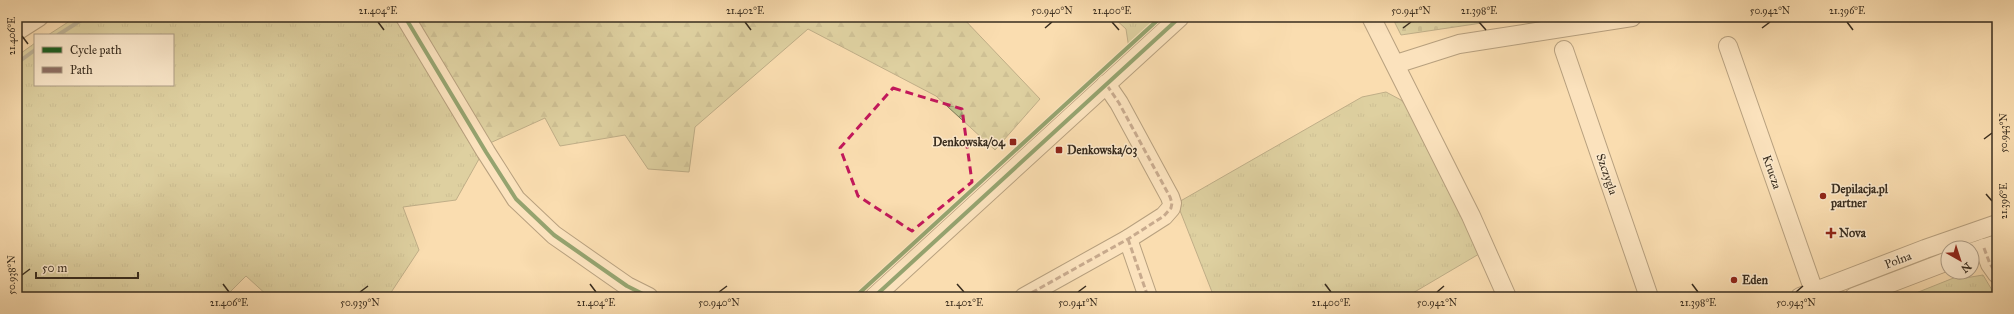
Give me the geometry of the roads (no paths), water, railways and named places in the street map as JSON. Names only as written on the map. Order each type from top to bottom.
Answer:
[{"type":"street","points":[[17,31],[39,17]]},
{"type":"street","points":[[405,17],[516,199],[554,235],[627,286],[649,297]]},
{"type":"street","points":[[874,297],[1180,17]]},
{"type":"street","points":[[1371,17],[1396,64],[1471,216],[1507,297]]},
{"type":"street","points":[[1396,64],[1459,44],[1632,17]]},
{"type":"street","name":"Krucza","points":[[1728,46],[1810,295]]},
{"type":"street","name":"Szczygla","points":[[1564,50],[1649,297]]},
{"type":"street","points":[[1024,297],[1128,239],[1169,212],[1172,203],[1119,103],[1106,84]]},
{"type":"street","name":"Polna","points":[[1810,295],[1997,224]]},
{"type":"street","points":[[1128,239],[1148,297]]},
{"type":"street","points":[[1984,248],[1990,264],[1997,274]]},
{"type":"street","name":"Polna","points":[[1854,297],[1940,264]]},
{"type":"waterway","points":[[60,34],[86,17]]},
{"type":"waterway","points":[[17,63],[34,51]]},
{"type":"place","name":"Denkowska/04","points":[[1013,142]]},
{"type":"place","name":"Denkowska/03","points":[[1059,150]]},
{"type":"place","name":"Depilacja.pl partner","points":[[1823,196]]},
{"type":"place","name":"Nova","points":[[1831,233]]},
{"type":"place","name":"Eden","points":[[1734,280]]}]
